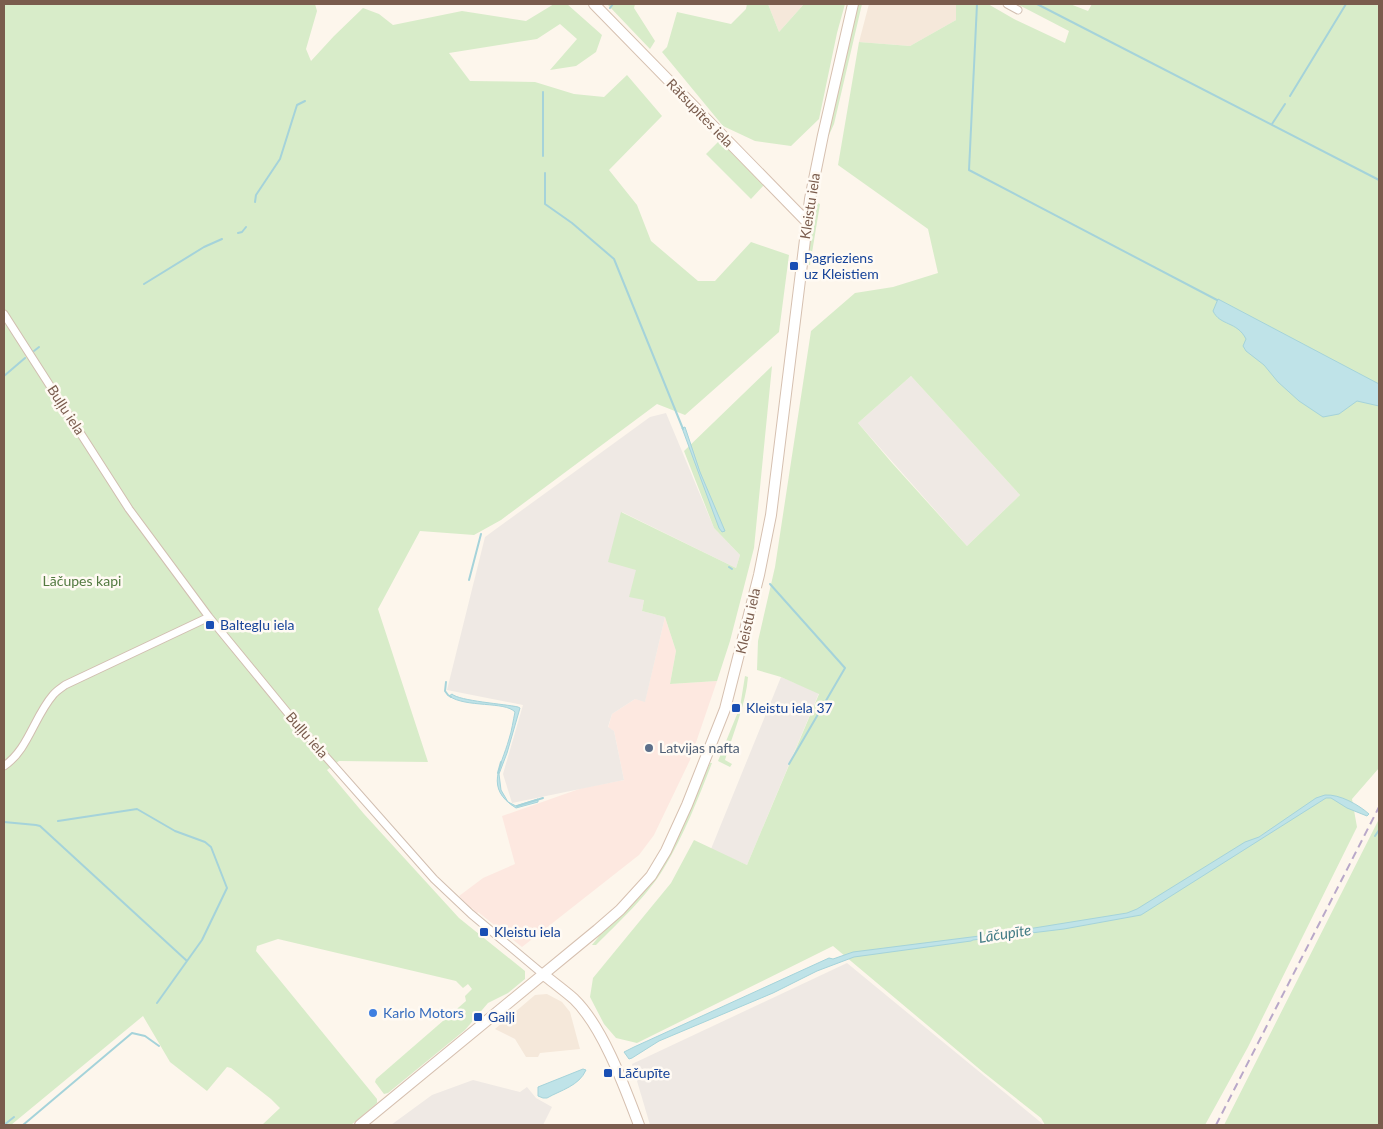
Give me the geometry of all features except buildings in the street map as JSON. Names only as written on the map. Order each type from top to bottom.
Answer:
[{"type":"main road","name":"Rātsupītes iela","points":[[594,4],[806,222]]},
{"type":"main road","name":"Kleistu iela","points":[[360,1125],[544,975],[614,915],[651,876],[666,851],[687,805],[726,709],[758,575],[770,515],[806,222],[823,134],[854,4]]},
{"type":"main road","name":"Buļļu iela","points":[[544,975],[575,1000],[593,1024],[625,1086],[639,1125]]},
{"type":"street","points":[[1007,4],[1018,10]]},
{"type":"street","name":"Buļļu iela","points":[[4,314],[129,508],[209,617],[296,723],[434,879],[471,914],[544,975]]},
{"type":"street","points":[[4,766],[12,761],[21,749],[53,694],[65,685],[209,617]]},
{"type":"shaded area","points":[[768,4],[804,4],[779,32]]},
{"type":"shaded area","points":[[869,4],[956,4],[956,20],[910,46],[859,42]]},
{"type":"shaded area","points":[[911,376],[1020,495],[967,546],[858,423]]},
{"type":"shaded area","points":[[666,413],[714,528],[740,555],[736,568],[622,512],[644,600],[642,611],[665,617],[645,702],[635,699],[612,714],[608,727],[614,731],[624,780],[512,803],[503,774],[523,705],[447,690],[485,537],[650,417]]},
{"type":"shaded area","points":[[665,617],[676,651],[670,684],[717,681],[690,760],[654,835],[639,855],[522,947],[478,912],[477,914],[459,896],[483,878],[515,864],[502,816],[582,788],[624,780],[614,731],[608,728],[612,714],[635,699],[645,701]]},
{"type":"shaded area","points":[[781,677],[819,693],[747,865],[711,849]]},
{"type":"shaded area","points":[[847,963],[1044,1125],[650,1125],[632,1064]]},
{"type":"shaded area","points":[[547,994],[562,1002],[570,1012],[580,1049],[540,1053],[538,1057],[526,1057],[515,1039],[495,1029],[535,995]]},
{"type":"shaded area","points":[[473,1080],[520,1092],[527,1087],[536,1098],[552,1107],[543,1125],[391,1125],[432,1095]]},
{"type":"green space","name":"Lāčupes kapi","points":[[4,4],[315,4],[317,11],[306,49],[311,61],[363,8],[379,14],[393,25],[462,11],[526,21],[554,4],[567,4],[602,35],[596,52],[576,66],[550,70],[577,39],[560,24],[537,39],[449,53],[470,81],[535,82],[574,94],[604,97],[627,75],[662,116],[609,170],[637,205],[651,241],[698,281],[715,281],[751,242],[789,255],[779,332],[685,415],[657,404],[501,520],[474,535],[420,531],[378,609],[428,762],[339,761],[327,770],[364,814],[459,918],[525,971],[525,979],[508,993],[488,1003],[465,1030],[388,1093],[384,1094],[375,1082],[376,1079],[466,1001],[465,996],[472,989],[468,984],[463,988],[456,981],[278,939],[257,946],[256,951],[377,1099],[377,1103],[351,1125],[262,1125],[280,1108],[271,1099],[231,1068],[227,1067],[207,1091],[170,1062],[143,1016],[11,1125],[4,1125]]},
{"type":"green space","points":[[607,4],[635,4],[634,8],[655,41],[650,49]]},
{"type":"green space","points":[[747,4],[768,4],[779,32],[804,4],[845,4],[819,119],[791,146],[755,141],[723,126],[662,52],[667,47],[677,12],[731,24],[746,9]]},
{"type":"green space","points":[[857,4],[862,4],[834,124],[829,135],[829,124]]},
{"type":"green space","points":[[956,4],[988,4],[1014,19],[1065,43],[1069,31],[1017,4],[1070,4],[1088,11],[1092,4],[1379,4],[1379,768],[1352,799],[1357,827],[1248,1047],[1205,1125],[1045,1125],[1041,1118],[983,1072],[833,946],[637,1043],[616,1038],[604,1024],[590,997],[593,978],[671,883],[694,840],[747,865],[819,694],[781,677],[757,670],[758,641],[775,567],[811,331],[855,293],[893,287],[938,273],[928,229],[838,165],[859,42],[910,46],[956,20]],"holes":[[[911,376],[1020,495],[967,546],[858,423]]]},
{"type":"green space","points":[[720,140],[764,185],[751,199],[706,154]]},
{"type":"green space","points":[[815,202],[820,204],[810,265],[807,264]]},
{"type":"green space","points":[[772,366],[754,548],[730,641],[717,681],[670,684],[676,651],[665,617],[642,611],[644,600],[629,597],[636,570],[608,562],[621,512],[736,568],[740,555],[714,528],[684,451]]},
{"type":"green space","points":[[745,676],[748,677],[745,698],[725,760],[732,764],[730,767],[718,761],[740,707]]},
{"type":"green space","points":[[710,763],[712,763],[690,817],[664,868],[650,888],[632,908],[596,945],[592,945],[671,847]]},
{"type":"green space","points":[[1379,819],[1379,1125],[1224,1125]]},
{"type":"water","points":[[1218,299],[1379,384],[1379,406],[1357,401],[1339,414],[1323,417],[1299,401],[1278,382],[1264,365],[1246,351],[1243,346],[1246,339],[1242,333],[1216,316],[1213,311]]},
{"type":"water","points":[[685,427],[700,472],[725,531],[722,532],[719,528],[682,428]]},
{"type":"water","points":[[452,694],[463,699],[520,708],[499,774],[501,790],[508,802],[500,793],[498,777],[515,712],[503,707],[456,700],[449,696]]},
{"type":"water","name":"Lāčupīte","points":[[1325,795],[1337,796],[1349,801],[1369,814],[1367,816],[1347,808],[1331,798],[1326,798],[1141,915],[1064,929],[854,957],[817,971],[773,993],[659,1041],[632,1058],[629,1059],[624,1052],[829,958],[833,959],[853,952],[1003,933],[1127,913],[1137,909],[1245,842],[1259,837],[1316,798]]},
{"type":"water","points":[[538,799],[538,802],[516,808],[508,802],[516,806]]},
{"type":"water","points":[[583,1069],[586,1070],[583,1075],[569,1087],[547,1098],[538,1096],[538,1087]]},
{"type":"waterway","points":[[610,8],[613,4]]},
{"type":"waterway","points":[[977,4],[969,170],[1217,300]]},
{"type":"waterway","points":[[1037,4],[1379,180]]},
{"type":"waterway","points":[[1290,96],[1346,4]]},
{"type":"waterway","points":[[543,92],[543,156]]},
{"type":"waterway","points":[[255,202],[256,195],[280,159],[297,105],[305,101]]},
{"type":"waterway","points":[[1272,124],[1285,104]]},
{"type":"waterway","points":[[545,173],[545,204],[572,223],[614,259],[683,429]]},
{"type":"waterway","points":[[238,233],[242,232],[246,227]]},
{"type":"waterway","points":[[144,284],[204,247],[222,239]]},
{"type":"waterway","points":[[34,351],[39,347]]},
{"type":"waterway","points":[[4,376],[25,358]]},
{"type":"waterway","points":[[469,580],[481,534]]},
{"type":"waterway","points":[[770,584],[845,668],[789,764]]},
{"type":"waterway","points":[[446,682],[445,691],[451,697]]},
{"type":"waterway","points":[[498,773],[501,762]]},
{"type":"waterway","points":[[517,806],[543,798]]},
{"type":"waterway","points":[[58,821],[137,809],[175,831],[205,842],[211,847],[227,888],[202,940],[157,1003]]},
{"type":"waterway","points":[[4,822],[40,826],[187,961]]},
{"type":"waterway","points":[[1375,836],[1379,830]]},
{"type":"waterway","points":[[23,1125],[132,1033],[145,1036],[159,1046]]},
{"type":"waterway","points":[[4,1125],[14,1117]]},
{"type":"railway","points":[[1216,1125],[1379,807]]},
{"type":"place","name":"Pagrieziens uz Kleistiem","points":[[794,266]]},
{"type":"place","name":"Baltegļu iela","points":[[210,625]]},
{"type":"place","name":"Kleistu iela 37","points":[[736,708]]},
{"type":"place","name":"Latvijas nafta","points":[[649,748]]},
{"type":"place","name":"Kleistu iela","points":[[484,932]]},
{"type":"place","name":"Karlo Motors","points":[[373,1013]]},
{"type":"place","name":"Gaiļi","points":[[478,1017]]},
{"type":"place","name":"Lāčupīte","points":[[608,1073]]}]
